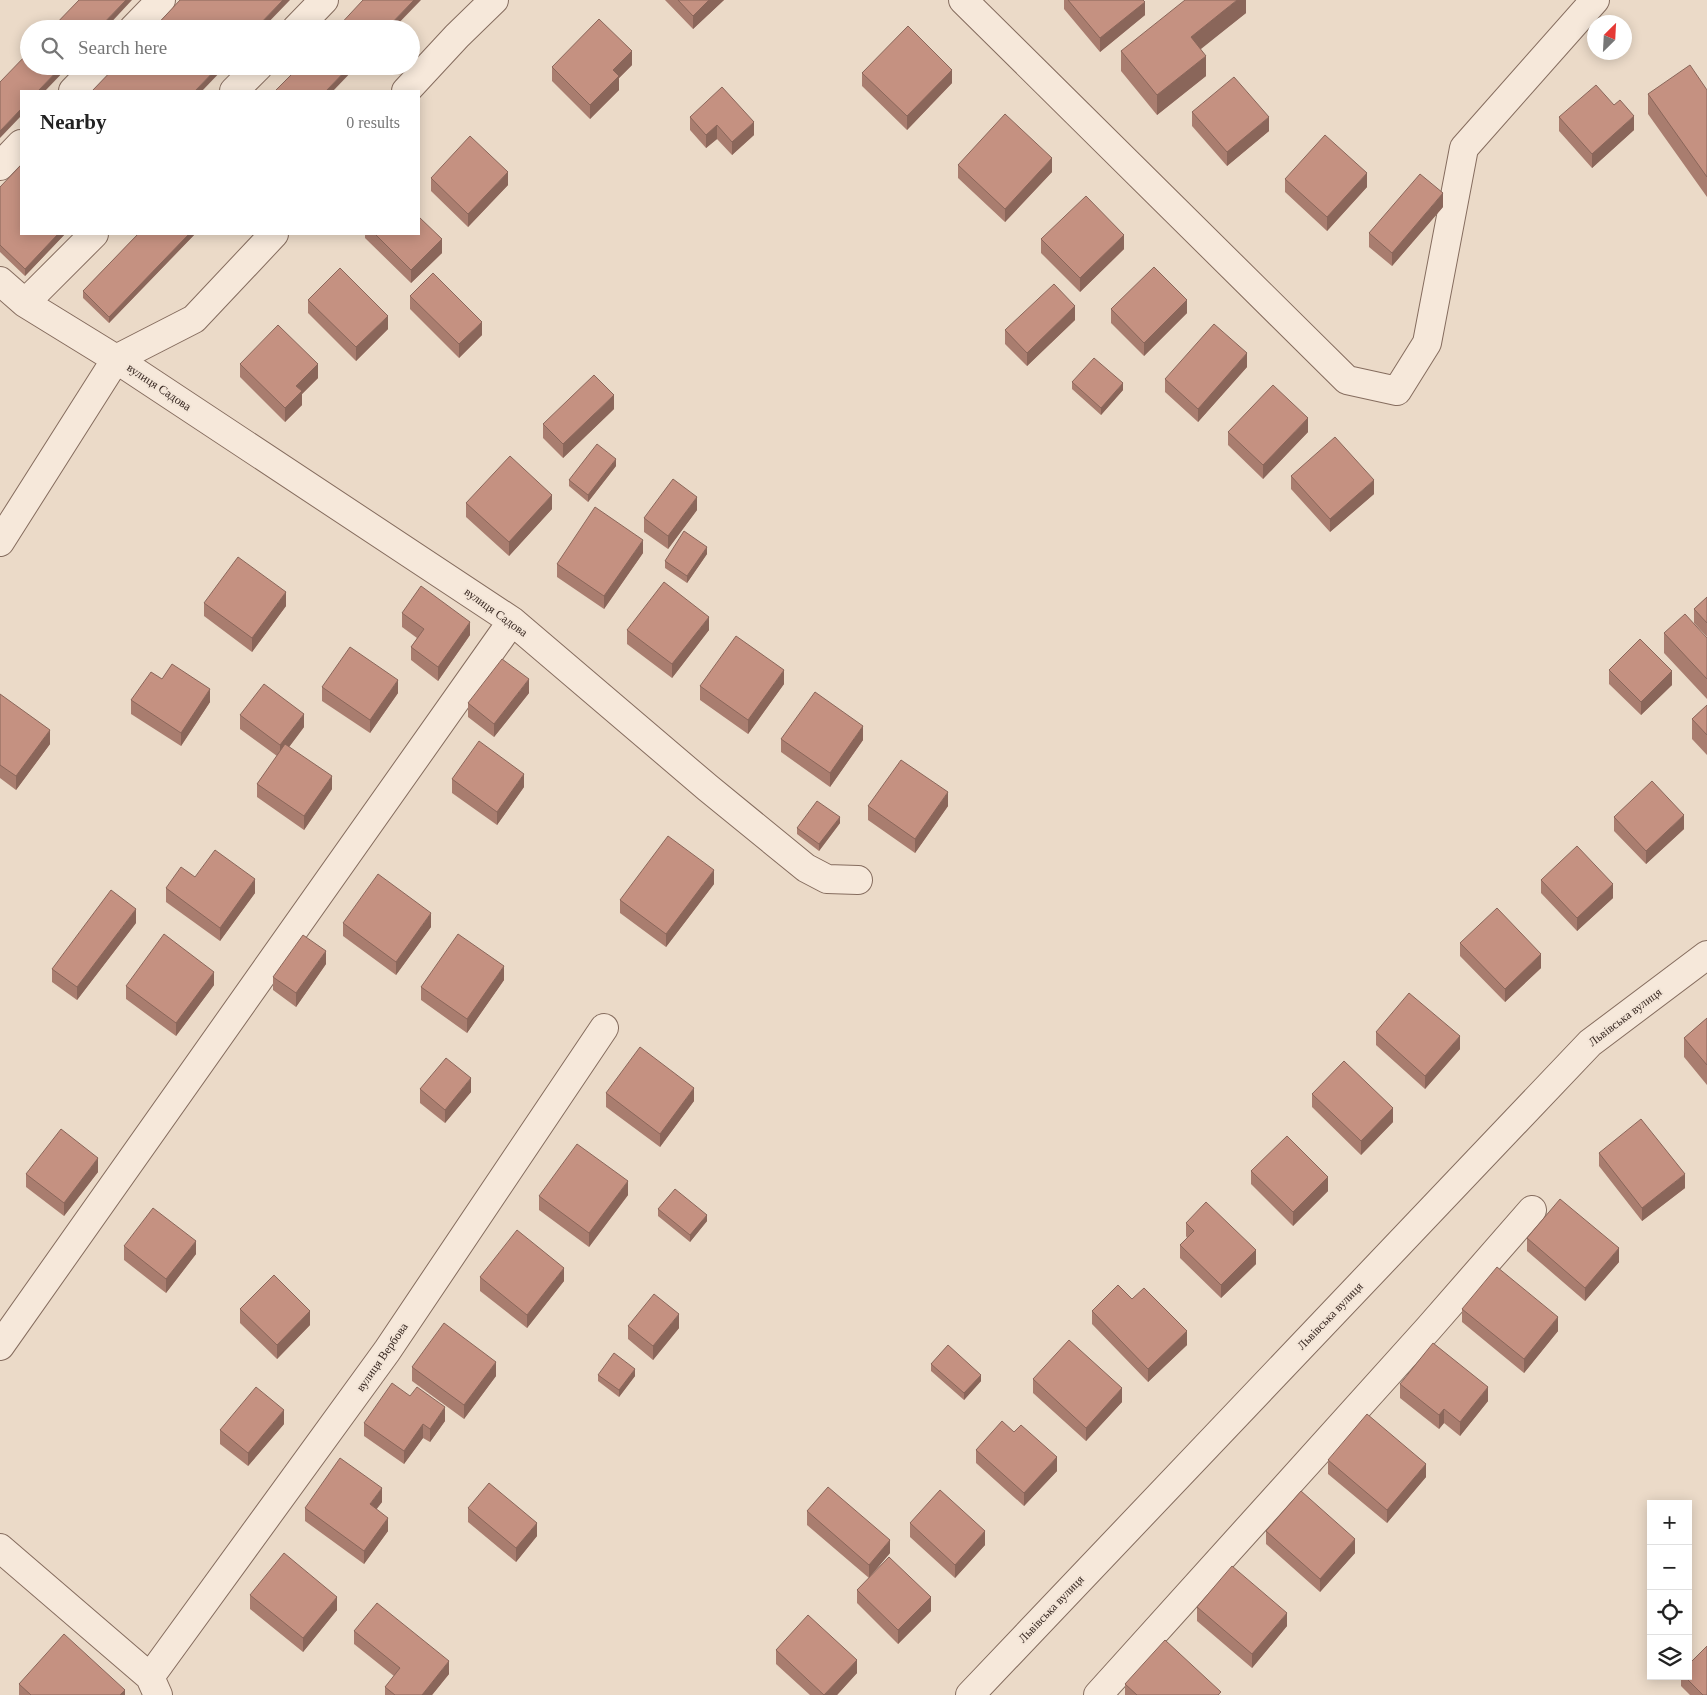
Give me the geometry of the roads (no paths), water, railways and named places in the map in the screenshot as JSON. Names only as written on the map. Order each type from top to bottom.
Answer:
[{"type":"street","points":[[142,20],[161,0]]},
{"type":"street","points":[[305,20],[324,0]]},
{"type":"street","points":[[407,90],[457,36],[494,0]]},
{"type":"street","points":[[964,0],[1347,380],[1397,391],[1426,343],[1464,148],[1595,0]]},
{"type":"street","points":[[74,90],[88,75]]},
{"type":"street","points":[[235,90],[250,75]]},
{"type":"street","points":[[0,166],[20,145]]},
{"type":"street","points":[[25,303],[93,235]]},
{"type":"street","points":[[0,542],[116,359],[194,319],[273,235]]},
{"type":"street","name":"вулиця Садова","points":[[0,281],[25,303],[116,359],[512,621],[708,788],[806,868],[827,879],[858,880]]},
{"type":"street","points":[[0,1346],[512,621]]},
{"type":"street","name":"Львівська вулиця","points":[[970,1695],[1590,1042],[1707,956]]},
{"type":"street","name":"вулиця Вербова","points":[[154,1686],[387,1352],[604,1028]]},
{"type":"street","points":[[1098,1695],[1429,1328],[1532,1210]]},
{"type":"street","points":[[0,1548],[154,1686]]}]
